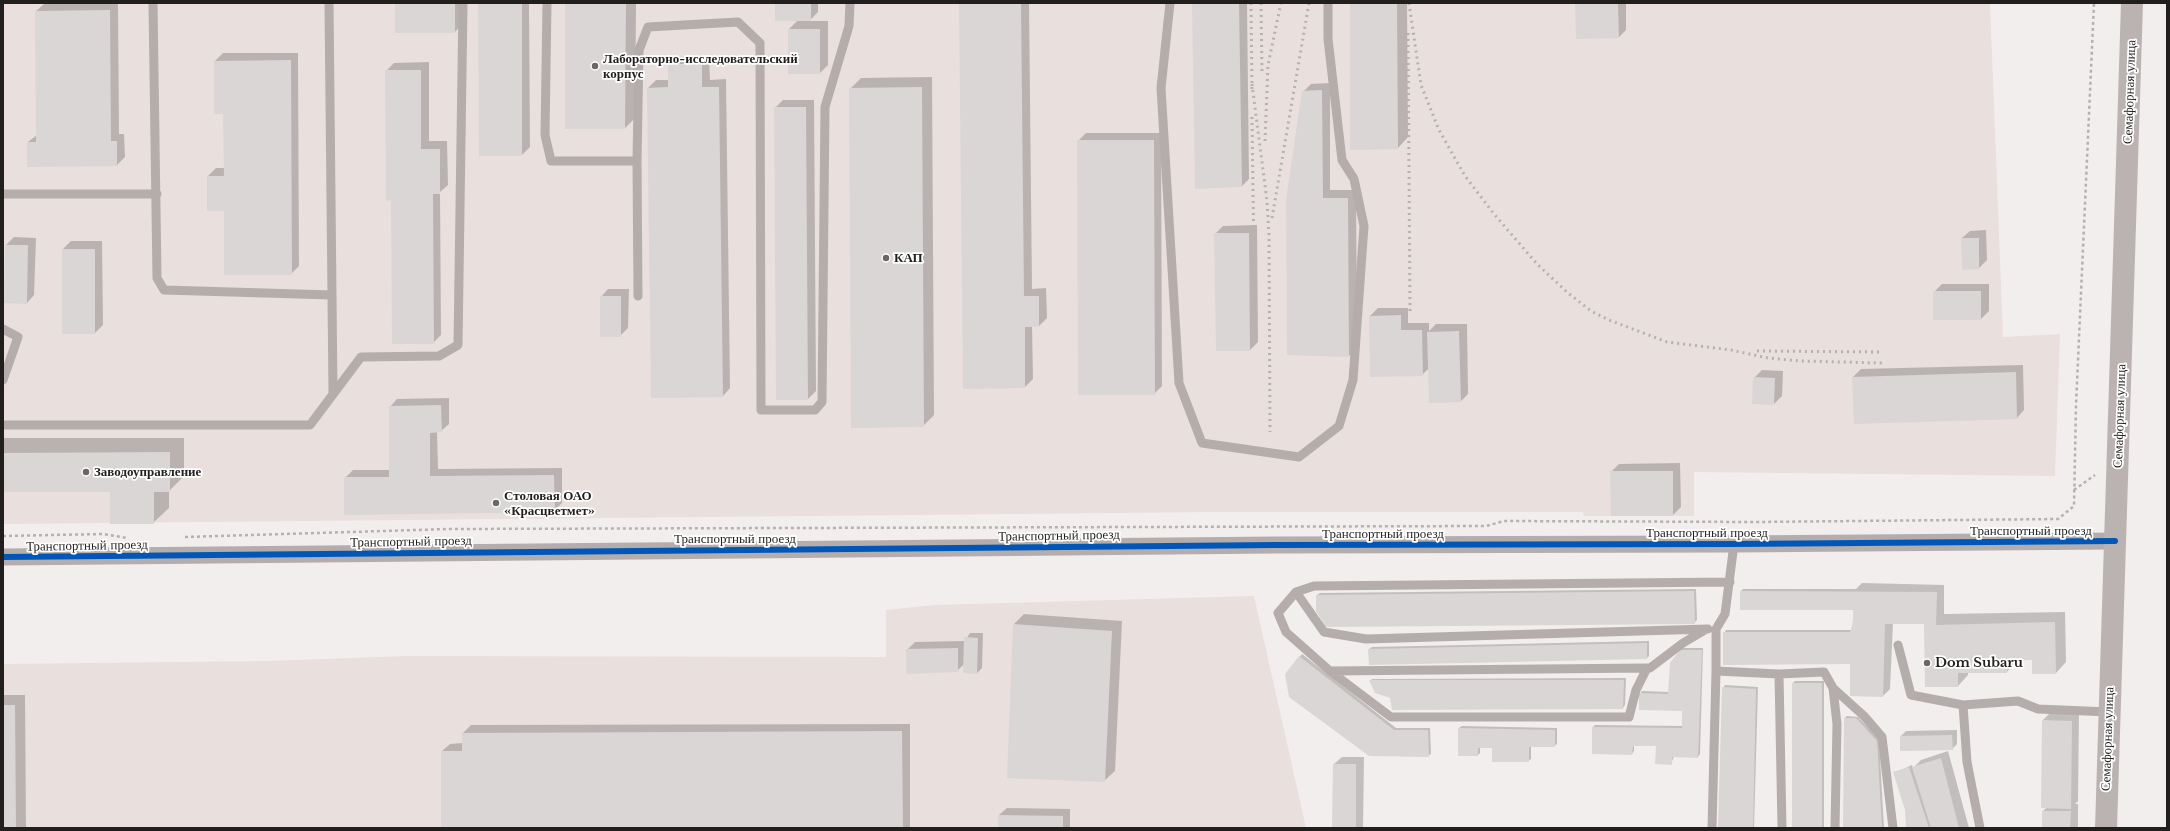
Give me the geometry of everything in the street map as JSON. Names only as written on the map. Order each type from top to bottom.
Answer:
[{"type":"highway","name":"Семафорная улица","points":[[2106,828],[2108,712],[2115,541],[2132,3]]},
{"type":"street","name":"Транспортный проезд","points":[[3,558],[1276,545],[2115,541]]},
{"type":"lane","points":[[154,3],[157,278],[164,290],[332,295]]},
{"type":"lane","points":[[329,3],[333,394]]},
{"type":"lane","points":[[3,425],[310,425],[361,357],[439,356],[458,345],[463,3]]},
{"type":"lane","points":[[547,3],[545,135],[551,161],[637,160]]},
{"type":"lane","points":[[638,296],[637,160],[639,50],[648,27],[738,22],[760,43],[761,410],[815,410],[822,402],[825,108],[849,26],[850,3]]},
{"type":"lane","points":[[1170,3],[1161,88],[1179,383],[1202,443],[1299,457],[1339,426],[1354,380],[1364,226],[1354,179],[1342,160],[1328,39],[1328,3]]},
{"type":"lane","points":[[3,194],[157,194]]},
{"type":"lane","points":[[3,329],[18,337],[3,380]]},
{"type":"lane","points":[[1330,671],[1650,668],[1683,643],[1712,629],[1725,614],[1734,544]]},
{"type":"lane","points":[[1647,668],[1636,690],[1629,717],[1391,717],[1330,671],[1286,632],[1278,613],[1296,592],[1314,586],[1730,582]]},
{"type":"lane","points":[[1296,592],[1324,632],[1366,639],[1712,629]]},
{"type":"lane","points":[[1712,629],[1716,671],[1712,828]]},
{"type":"lane","points":[[1898,645],[1911,695],[1964,704],[2018,701],[2038,709],[2108,712]]},
{"type":"lane","points":[[1716,671],[1779,674],[1824,672],[1833,688],[1864,716],[1882,737],[1893,828]]},
{"type":"lane","points":[[1779,674],[1782,828]]},
{"type":"lane","points":[[1833,688],[1837,724],[1835,828]]},
{"type":"lane","points":[[1964,704],[1967,762],[1980,828]]},
{"type":"path","points":[[179,537],[449,529],[1486,526],[1504,521],[1740,522],[2058,519],[2074,506],[2094,3]]},
{"type":"path","points":[[2074,491],[2095,475]]},
{"type":"path","points":[[3,536],[103,534],[132,539]]},
{"type":"shaded area","points":[[3,3],[1990,3],[2003,337],[2060,334],[2055,476],[1694,472],[1694,516],[1584,516],[1583,512],[1213,512],[3,524]]},
{"type":"shaded area","points":[[1254,596],[1306,828],[3,828],[3,664],[269,661],[406,656],[886,657],[886,610],[934,605]]},
{"type":"building","points":[[395,3],[455,3],[455,33],[395,33]]},
{"type":"building","points":[[478,3],[522,3],[522,156],[479,156]]},
{"type":"building","name":"Лабораторно-исследовательский корпус","points":[[565,3],[626,3],[625,129],[565,129]]},
{"type":"building","points":[[775,3],[811,3],[811,21],[775,21]]},
{"type":"building","points":[[959,3],[1021,3],[1024,296],[1039,296],[1039,327],[1025,327],[1025,388],[963,389]]},
{"type":"building","points":[[1192,3],[1239,3],[1242,187],[1195,189]]},
{"type":"building","points":[[1350,3],[1397,3],[1398,149],[1350,150]]},
{"type":"building","points":[[1575,3],[1618,3],[1619,38],[1576,39]]},
{"type":"building","points":[[110,10],[111,141],[117,141],[117,166],[27,167],[27,142],[36,142],[35,11]]},
{"type":"building","points":[[788,29],[820,29],[820,74],[788,74]]},
{"type":"building","points":[[291,60],[292,275],[224,275],[224,211],[207,211],[207,176],[224,176],[223,114],[214,114],[214,61]]},
{"type":"building","points":[[668,64],[702,64],[702,87],[719,87],[723,397],[651,398],[647,88],[668,87]]},
{"type":"building","points":[[385,70],[421,70],[421,149],[440,149],[440,194],[433,194],[434,344],[392,344],[391,200],[386,201]]},
{"type":"building","name":"КАП","points":[[922,87],[924,427],[851,428],[849,88]]},
{"type":"building","points":[[1322,90],[1323,198],[1348,198],[1349,357],[1287,355],[1286,200],[1302,91]]},
{"type":"building","points":[[774,107],[806,107],[808,400],[776,400]]},
{"type":"building","points":[[1077,140],[1154,140],[1155,395],[1078,395]]},
{"type":"building","points":[[1214,233],[1249,233],[1250,351],[1216,351]]},
{"type":"building","points":[[1961,238],[1979,238],[1979,269],[1962,270]]},
{"type":"building","points":[[5,245],[28,245],[27,304],[4,303]]},
{"type":"building","points":[[62,249],[95,249],[95,334],[62,334]]},
{"type":"building","points":[[1933,291],[1981,291],[1981,320],[1933,320]]},
{"type":"building","points":[[600,296],[621,296],[621,337],[600,337]]},
{"type":"building","points":[[1401,315],[1401,330],[1422,330],[1423,376],[1370,377],[1369,316]]},
{"type":"building","points":[[1459,331],[1461,402],[1429,403],[1427,332]]},
{"type":"building","points":[[2016,372],[2017,419],[1854,424],[1852,377]]},
{"type":"building","points":[[1753,377],[1775,378],[1774,405],[1752,404]]},
{"type":"building","points":[[441,405],[442,432],[430,433],[430,476],[554,475],[555,512],[344,515],[344,477],[389,477],[389,406]]},
{"type":"building","name":"Заводоуправление","points":[[170,452],[170,492],[154,492],[154,524],[110,524],[110,492],[3,492],[3,453]]},
{"type":"building","points":[[1610,471],[1673,471],[1673,516],[1611,516]]},
{"type":"building","points":[[1694,591],[1695,624],[1326,627],[1316,611],[1316,595]]},
{"type":"building","points":[[1740,591],[1937,592],[1936,625],[2055,622],[2056,674],[2032,674],[2032,660],[2007,661],[2007,673],[1958,673],[1958,687],[1925,687],[1924,624],[1885,624],[1883,697],[1850,696],[1850,664],[1723,665],[1723,632],[1850,632],[1853,623],[1853,610],[1740,610]]},
{"type":"building","points":[[1013,624],[1112,631],[1105,782],[1007,778]]},
{"type":"building","points":[[964,637],[978,638],[977,674],[963,673]]},
{"type":"building","points":[[1647,643],[1647,659],[1369,665],[1368,649]]},
{"type":"building","points":[[958,648],[958,672],[906,674],[906,649]]},
{"type":"building","points":[[1680,650],[1702,650],[1698,758],[1672,757],[1672,765],[1655,764],[1656,746],[1633,746],[1632,755],[1592,754],[1592,727],[1682,728],[1682,711],[1639,710],[1639,693],[1668,694],[1670,663]]},
{"type":"building","points":[[1299,656],[1394,730],[1428,730],[1429,757],[1369,756],[1289,697],[1285,674]]},
{"type":"building","points":[[1369,680],[1624,680],[1623,709],[1392,710],[1390,698],[1375,693]]},
{"type":"building","points":[[1792,683],[1822,683],[1822,828],[1792,828]]},
{"type":"building","points":[[1722,687],[1756,689],[1753,828],[1718,828]]},
{"type":"building","points":[[3,705],[15,705],[16,828],[3,828]]},
{"type":"building","points":[[1844,718],[1856,718],[1877,741],[1882,828],[1843,828]]},
{"type":"building","points":[[2042,720],[2072,721],[2071,809],[2041,808]]},
{"type":"building","points":[[1458,728],[1555,730],[1555,747],[1529,747],[1529,762],[1492,762],[1492,748],[1478,748],[1478,756],[1458,756]]},
{"type":"building","points":[[902,731],[903,828],[441,828],[441,751],[462,751],[462,733]]},
{"type":"building","points":[[1952,735],[1953,750],[1900,751],[1900,736]]},
{"type":"building","points":[[1941,758],[1959,828],[1931,828],[1912,767]]},
{"type":"building","points":[[1333,764],[1356,764],[1356,828],[1332,828]]},
{"type":"building","points":[[1909,767],[1929,828],[1906,828],[1905,810],[1893,772]]},
{"type":"building","points":[[2042,811],[2071,811],[2070,828],[2042,828]]},
{"type":"building","points":[[998,815],[1063,816],[1063,828],[998,828]]},
{"type":"railway","points":[[1251,3],[1252,89]]},
{"type":"railway","points":[[1261,3],[1262,74]]},
{"type":"railway","points":[[1265,141],[1268,65],[1281,3]]},
{"type":"railway","points":[[1272,218],[1309,3]]},
{"type":"railway","points":[[1409,3],[1421,85],[1439,130],[1465,176],[1494,214],[1537,264],[1568,293],[1591,311],[1609,320],[1667,342],[1731,350],[1768,358],[1800,361],[1883,363]]},
{"type":"railway","points":[[1408,33],[1410,312]]},
{"type":"railway","points":[[1252,84],[1267,201],[1269,236],[1270,432]]},
{"type":"railway","points":[[1252,117],[1255,334]]},
{"type":"railway","points":[[1757,351],[1883,352]]},
{"type":"cycle path","points":[[3,557],[1276,545],[2115,541]]},
{"type":"place","name":"Лабораторно-исследовательский корпус","points":[[595,66]]},
{"type":"place","name":"КАП","points":[[886,258]]},
{"type":"place","name":"Заводоуправление","points":[[86,472]]},
{"type":"place","name":"Столовая ОАО «Красцветмет»","points":[[496,503]]},
{"type":"place","name":"Dom Subaru","points":[[1927,663]]}]
